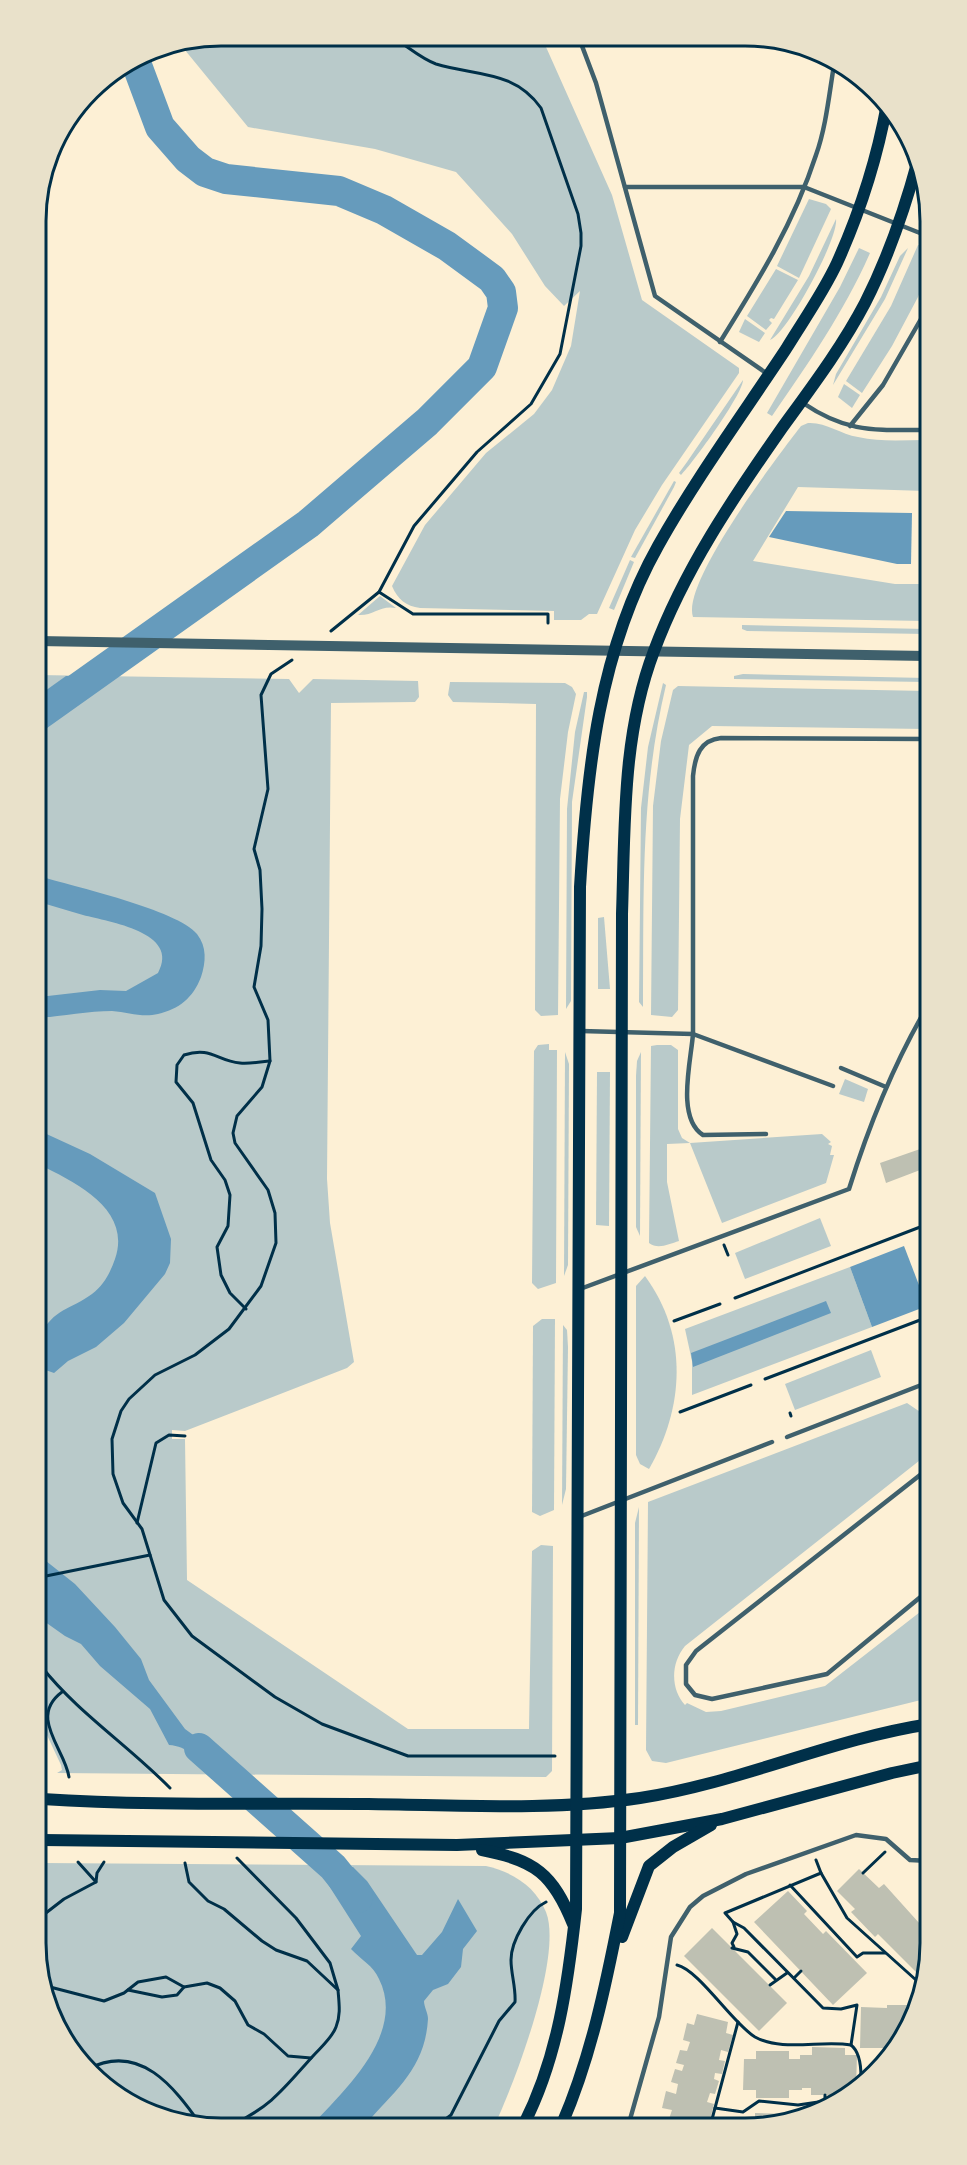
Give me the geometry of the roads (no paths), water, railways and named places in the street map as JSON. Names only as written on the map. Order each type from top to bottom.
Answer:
[{"type":"main road","points":[[527,2118],[539,2093],[568,1990],[574,1927],[577,1803],[580,1289],[580,887],[585,802],[593,736],[614,651],[657,547],[769,375],[836,264],[859,208],[880,146],[885,116]]},
{"type":"main road","points":[[565,2118],[573,2098],[604,1994],[621,1913],[619,1800],[622,1031],[627,763],[638,706],[653,651],[681,590],[713,530],[801,402],[864,304],[898,224],[914,173]]},
{"type":"main road","points":[[46,1799],[171,1797],[418,1804],[577,1803],[619,1800],[722,1780],[777,1761],[871,1736],[920,1726]]},
{"type":"main road","points":[[46,1840],[209,1844],[457,1845],[620,1838],[722,1819],[892,1773],[920,1768]]},
{"type":"main road","points":[[610,1966],[650,1866],[673,1847],[722,1819]]},
{"type":"main road","points":[[457,1845],[514,1856],[541,1872],[562,1897],[574,1927]]},
{"type":"street","points":[[47,641],[402,649],[920,656]]},
{"type":"lane","points":[[582,46],[596,83],[655,296],[769,375]]},
{"type":"lane","points":[[720,342],[768,266],[804,187],[817,153],[833,70]]},
{"type":"lane","points":[[625,187],[804,187],[920,233]]},
{"type":"lane","points":[[850,426],[883,385],[920,321]]},
{"type":"lane","points":[[801,402],[820,414],[861,430],[920,430]]},
{"type":"lane","points":[[766,1134],[703,1135],[696,1131],[690,1121],[687,1103],[693,1034],[691,937],[693,776],[699,750],[708,741],[722,738],[920,739]]},
{"type":"lane","points":[[580,1289],[849,1189],[868,1130],[886,1087],[920,1021]]},
{"type":"lane","points":[[581,1031],[693,1034],[833,1086]]},
{"type":"lane","points":[[841,1068],[886,1087]]},
{"type":"lane","points":[[786,1437],[920,1385]]},
{"type":"lane","points":[[578,1517],[772,1442]]},
{"type":"lane","points":[[920,1475],[696,1652],[686,1665],[686,1684],[695,1695],[712,1699],[822,1676],[920,1597]]},
{"type":"lane","points":[[631,2118],[649,2061],[662,2003],[673,1932],[687,1911],[703,1896],[746,1874],[856,1835],[886,1839],[910,1860],[920,1860]]},
{"type":"water","points":[[786,511],[912,513],[911,564],[897,564],[769,537]]},
{"type":"water","points":[[66,676],[105,676],[47,721],[47,690]]},
{"type":"water","points":[[47,878],[147,908],[186,925],[197,934],[203,944],[205,955],[203,971],[194,991],[179,1006],[152,1015],[103,1011],[47,1017],[47,996],[100,990],[126,991],[158,973],[162,959],[160,948],[151,938],[139,931],[47,904]]},
{"type":"water","points":[[46,1134],[90,1154],[155,1193],[171,1239],[170,1263],[165,1274],[124,1323],[96,1347],[68,1361],[54,1373],[46,1370],[46,1325],[63,1310],[100,1287],[115,1259],[118,1242],[116,1226],[108,1212],[98,1200],[70,1180],[46,1168]]},
{"type":"water","points":[[904,1246],[920,1288],[920,1309],[872,1327],[850,1267]]},
{"type":"water","points":[[826,1301],[831,1313],[693,1367],[691,1353]]},
{"type":"water","points":[[46,1561],[75,1584],[115,1627],[141,1659],[149,1680],[185,1729],[248,1775],[207,1774],[192,1754],[182,1748],[169,1745],[150,1709],[100,1666],[81,1644],[46,1623]]},
{"type":"water","points":[[317,1867],[353,1867],[367,1881],[417,1955],[422,1955],[442,1932],[458,1899],[477,1931],[463,1949],[461,1967],[448,1984],[433,1990],[424,2001],[428,2019],[426,2036],[421,2052],[407,2078],[371,2118],[319,2118],[341,2095],[368,2059],[379,2039],[385,2020],[385,1999],[379,1979],[370,1966],[351,1949],[361,1936]]},
{"type":"waterway","points":[[47,710],[308,524],[427,422],[482,367],[503,308],[501,292],[492,279],[447,246],[384,210],[339,191],[226,179],[205,172],[188,159],[160,127],[138,68]]},
{"type":"waterway","points":[[199,1748],[333,1867],[358,1898]]}]
